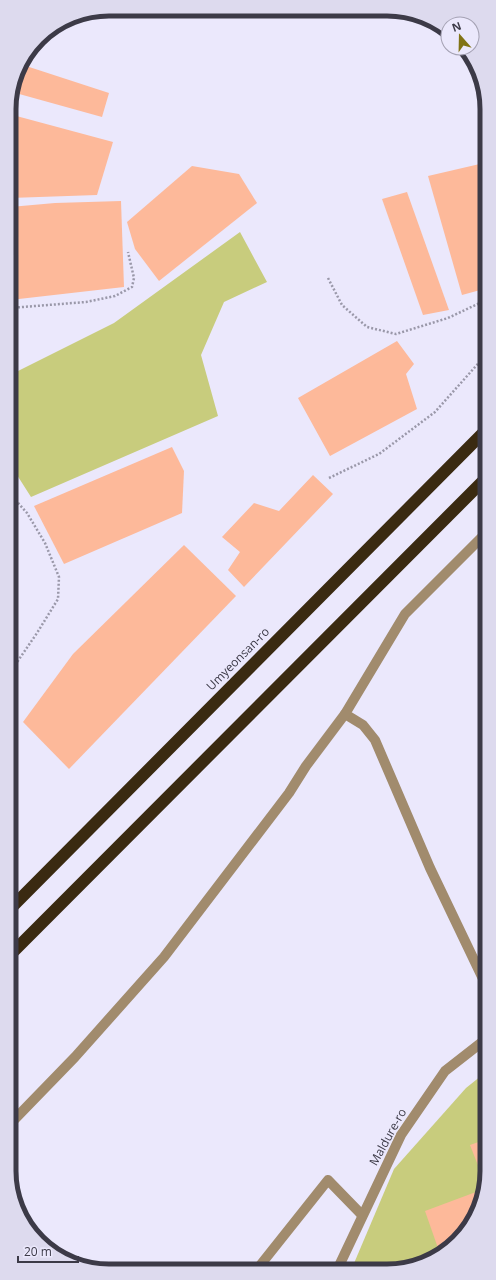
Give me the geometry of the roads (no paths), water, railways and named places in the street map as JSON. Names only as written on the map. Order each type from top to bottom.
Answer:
[{"type":"highway","name":"Umyeonsan-ro","points":[[16,903],[480,436]]},
{"type":"highway","points":[[16,949],[480,484]]},
{"type":"street","points":[[16,1118],[74,1057],[164,957],[289,793],[345,714],[405,614],[480,539]]},
{"type":"street","points":[[345,714],[363,725],[375,740],[430,868],[480,972]]},
{"type":"street","name":"Maldure-ro","points":[[340,1264],[401,1135],[445,1071],[480,1044]]},
{"type":"street","points":[[261,1264],[328,1180],[362,1215]]}]
